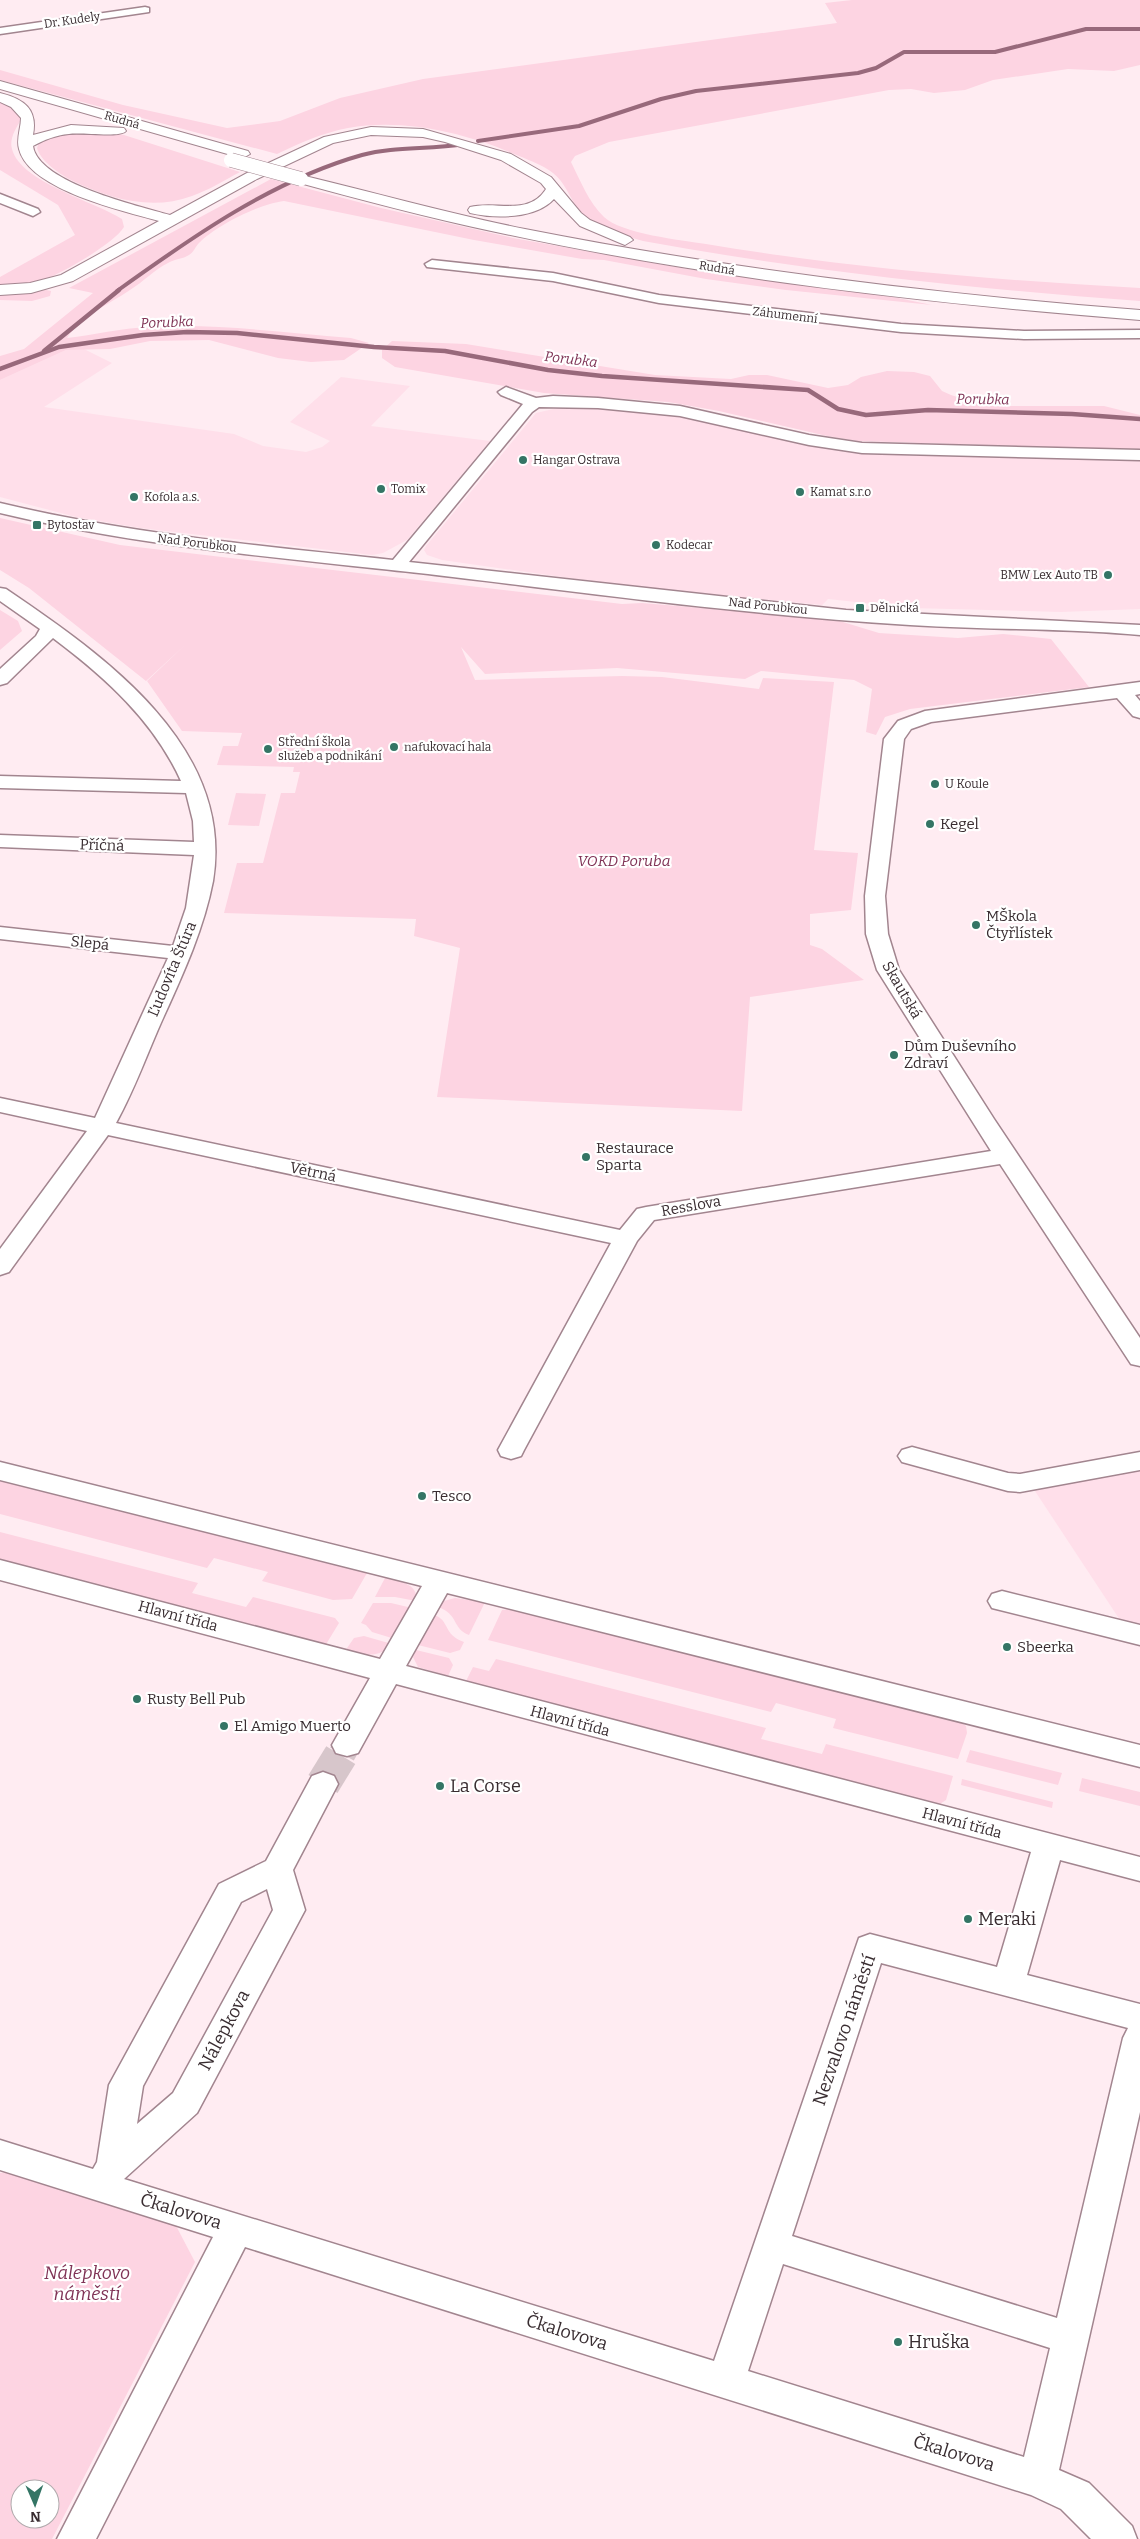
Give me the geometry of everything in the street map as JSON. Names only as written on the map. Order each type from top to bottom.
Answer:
[{"type":"highway","name":"Rudná","points":[[0,85],[237,157]]},
{"type":"highway","name":"Rudná","points":[[0,93],[149,136],[237,157]]},
{"type":"highway","points":[[0,97],[18,105],[27,113],[29,120],[25,136],[30,157],[46,172],[67,185],[103,200],[172,220]]},
{"type":"highway","points":[[26,144],[48,133],[75,129],[100,129],[149,136]]},
{"type":"highway","points":[[103,200],[146,205],[176,204],[197,198],[252,176],[342,135],[371,130],[398,130],[449,138],[491,152],[540,175],[576,216],[594,228],[629,242],[668,252]]},
{"type":"highway","points":[[237,157],[307,177]]},
{"type":"highway","points":[[0,290],[31,288],[67,278],[252,176]]},
{"type":"highway","name":"Rudná","points":[[307,177],[534,227],[668,252],[879,282],[1140,308]]},
{"type":"highway","name":"Rudná","points":[[307,177],[472,222],[656,258],[944,298],[1140,315]]},
{"type":"highway","points":[[436,205],[491,211],[522,210],[546,201],[553,189]]},
{"type":"highway","points":[[103,200],[128,214],[134,222],[132,231],[119,250]]},
{"type":"street","name":"Dr. Kudely","points":[[0,31],[145,10]]},
{"type":"street","points":[[0,198],[33,212]]},
{"type":"street","name":"Záhumenní","points":[[432,264],[553,277],[659,299],[901,328],[1024,335],[1140,334]]},
{"type":"street","points":[[506,392],[535,403],[568,402],[666,408],[706,415],[809,440],[862,448],[1140,456]]},
{"type":"street","points":[[397,566],[524,412],[535,403]]},
{"type":"street","name":"Nad Porubkou","points":[[0,508],[75,525],[153,538],[863,616],[965,622],[1097,626],[1140,630]]},
{"type":"street","name":"Ľudovíta Štúra","points":[[0,593],[50,627],[91,659],[154,720],[177,751],[203,821],[205,849],[194,916],[180,953],[102,1126],[0,1267]]},
{"type":"street","points":[[0,679],[44,639],[50,627]]},
{"type":"street","points":[[1131,690],[1140,712]]},
{"type":"street","name":"Skautská","points":[[1131,690],[932,716],[902,725],[894,739],[875,896],[874,922],[878,946],[888,970],[1006,1156],[1140,1358]]},
{"type":"street","points":[[0,782],[181,788],[190,784]]},
{"type":"street","name":"Příčná","points":[[0,841],[205,849]]},
{"type":"street","name":"Slepá","points":[[0,933],[180,953]]},
{"type":"street","name":"Větrná","points":[[0,1105],[626,1239]]},
{"type":"street","name":"Resslova","points":[[510,1450],[626,1239],[646,1214],[1006,1156]]},
{"type":"street","points":[[912,1456],[1008,1482],[1020,1483],[1140,1461]]},
{"type":"street","points":[[0,1471],[1140,1756]]},
{"type":"street","name":"Hlavní třída","points":[[0,1570],[1140,1869]]},
{"type":"street","points":[[347,1745],[439,1581]]},
{"type":"street","points":[[1002,1601],[1140,1635]]},
{"type":"street","points":[[108,2176],[126,2085],[225,1902],[230,1893],[277,1870],[323,1784]]},
{"type":"street","points":[[1008,1984],[1035,1884],[1048,1846]]},
{"type":"street","name":"Nálepkova","points":[[108,2176],[185,2103],[289,1910],[277,1870]]},
{"type":"street","name":"Nezvalovo náměstí","points":[[726,2381],[870,1947],[1140,2018]]},
{"type":"street","points":[[1038,2479],[1140,2038]]},
{"type":"street","name":"Čkalovova","points":[[0,2155],[108,2176],[236,2228],[1038,2479],[1075,2496],[1118,2539]]},
{"type":"street","points":[[76,2539],[236,2228]]},
{"type":"street","points":[[771,2245],[1070,2338]]},
{"type":"shaded area","points":[[84,349],[112,363],[44,407],[234,434],[263,446],[306,452],[322,447],[330,441],[290,422],[341,377],[410,386],[371,426],[490,441],[407,540],[383,553],[372,555],[140,528],[76,517],[0,497],[0,380],[66,350]]},
{"type":"shaded area","points":[[562,407],[636,411],[697,420],[803,445],[860,454],[1140,461],[1140,609],[1061,612],[911,608],[828,599],[822,605],[611,584],[442,560],[427,555],[424,550],[426,546],[536,413]]},
{"type":"shaded area","points":[[1140,1467],[1140,1625],[1120,1620],[1033,1488]]},
{"type":"green space","points":[[852,0],[1140,0],[1140,65],[1114,71],[1068,69],[993,80],[965,90],[934,93],[911,89],[889,90],[609,142],[575,156],[571,162],[585,191],[604,217],[624,228],[667,238],[814,260],[977,277],[1140,288],[1140,301],[1015,291],[891,278],[705,252],[643,241],[608,230],[592,222],[579,210],[561,181],[545,168],[499,148],[457,134],[413,126],[370,125],[329,133],[277,154],[0,80],[0,70],[123,105],[227,128],[280,121],[340,98],[423,79],[837,23],[825,3]]},
{"type":"green space","points":[[0,101],[17,111],[21,120],[11,141],[12,149],[18,161],[43,181],[122,219],[124,227],[101,248],[58,273],[32,282],[0,285],[0,277],[75,235],[58,205],[0,170]]},
{"type":"green space","points":[[110,132],[240,172],[192,196],[162,203],[147,203],[116,198],[68,178],[57,172],[47,163],[37,148],[40,140],[52,134]]},
{"type":"green space","points":[[271,179],[381,208],[513,238],[687,269],[893,297],[932,305],[786,290],[706,279],[604,260],[582,259],[474,240],[284,201],[263,206],[239,216],[216,229],[199,243],[189,255],[163,266],[135,287],[96,311],[80,323],[67,338],[139,328],[200,326],[351,338],[369,343],[344,360],[311,362],[278,358],[209,340],[150,341],[110,349],[66,350],[0,380],[0,356],[24,349],[93,293],[69,288]]},
{"type":"green space","points":[[51,291],[50,296],[32,301],[0,300],[0,293]]},
{"type":"green space","points":[[392,341],[466,344],[655,375],[731,379],[749,375],[767,375],[828,388],[848,385],[861,377],[887,371],[914,372],[930,376],[942,391],[985,406],[1104,406],[1140,415],[1140,450],[857,441],[668,402],[544,393],[395,367],[382,358],[382,350]]},
{"type":"green space","name":"VOKD Poruba","points":[[0,518],[120,545],[622,604],[642,603],[833,619],[879,633],[958,638],[1003,634],[1051,639],[1089,687],[910,709],[885,717],[876,735],[866,732],[872,689],[854,680],[761,671],[745,679],[617,668],[485,674],[461,647],[475,680],[622,676],[662,677],[759,689],[763,678],[834,682],[814,850],[858,853],[851,910],[810,914],[810,945],[822,949],[864,980],[750,997],[742,1111],[437,1097],[460,948],[414,936],[416,919],[224,913],[237,863],[263,863],[281,793],[295,793],[300,772],[293,772],[294,767],[217,765],[223,746],[238,746],[242,733],[182,731],[147,681],[185,645],[146,681],[29,588],[0,570]]},
{"type":"green space","points":[[0,610],[18,621],[22,631],[0,650]]},
{"type":"green space","points":[[236,793],[266,794],[259,826],[228,825]]},
{"type":"green space","points":[[0,1481],[367,1573],[352,1599],[333,1600],[262,1581],[268,1572],[214,1558],[207,1568],[0,1514]]},
{"type":"green space","points":[[0,1532],[198,1583],[192,1593],[246,1607],[253,1597],[335,1618],[339,1623],[325,1646],[0,1561]]},
{"type":"green space","points":[[385,1578],[411,1587],[416,1595],[416,1601],[395,1597],[375,1597]]},
{"type":"green space","points":[[455,1598],[485,1602],[469,1635],[460,1629],[449,1613],[438,1607],[444,1601]]},
{"type":"green space","points":[[373,1603],[391,1603],[412,1608],[395,1639],[372,1632],[366,1625],[361,1623]]},
{"type":"green space","points":[[510,1609],[960,1722],[966,1726],[967,1733],[958,1759],[833,1728],[836,1719],[776,1703],[771,1712],[488,1640],[502,1610]]},
{"type":"green space","points":[[434,1615],[442,1620],[453,1636],[464,1642],[460,1650],[450,1653],[418,1645]]},
{"type":"green space","points":[[364,1636],[392,1644],[382,1652],[370,1655],[345,1651],[354,1638]]},
{"type":"green space","points":[[416,1650],[449,1658],[453,1665],[448,1676],[418,1667],[413,1657]]},
{"type":"green space","points":[[496,1659],[766,1728],[761,1739],[822,1754],[826,1744],[953,1776],[946,1800],[940,1804],[466,1681],[473,1667],[489,1671]]},
{"type":"green space","points":[[970,1750],[1062,1773],[1058,1785],[966,1762]]},
{"type":"green space","points":[[1082,1778],[1140,1792],[1140,1806],[1079,1791]]},
{"type":"green space","points":[[962,1779],[1053,1802],[1052,1808],[961,1785]]},
{"type":"green space","name":"Nálepkovo náměstí","points":[[16,2171],[173,2220],[195,2262],[60,2524],[60,2479],[10,2479],[10,2529],[57,2529],[52,2539],[0,2539],[0,2173]]},
{"type":"waterway","points":[[478,141],[579,126],[661,99],[696,91],[858,73],[876,68],[904,52],[995,52],[1086,29],[1140,29]]},
{"type":"waterway","points":[[117,291],[174,250],[234,212],[297,179],[329,166],[374,152],[464,144]]},
{"type":"waterway","points":[[44,351],[119,290]]},
{"type":"waterway","name":"Porubka","points":[[0,369],[59,347],[143,335],[187,332],[237,333],[374,347],[445,351],[548,370],[602,376],[808,390],[838,409],[866,415],[928,410],[1072,414],[1140,419]]},
{"type":"tunnel","points":[[342,1754],[347,1745]]},
{"type":"tunnel","points":[[323,1784],[342,1753]]},
{"type":"place","name":"Hangar Ostrava","points":[[523,460]]},
{"type":"place","name":"Tomix","points":[[381,489]]},
{"type":"place","name":"Kamat s.r.o","points":[[800,492]]},
{"type":"place","name":"Kofola a.s.","points":[[134,497]]},
{"type":"place","name":"Bytostav","points":[[37,525]]},
{"type":"place","name":"Kodecar","points":[[656,545]]},
{"type":"place","name":"BMW Lex Auto TB","points":[[1108,575]]},
{"type":"place","name":"Dělnická","points":[[860,608]]},
{"type":"place","name":"nafukovací hala","points":[[394,747]]},
{"type":"place","name":"Střední škola služeb a podnikání","points":[[268,749]]},
{"type":"place","name":"U Koule","points":[[935,784]]},
{"type":"place","name":"Kegel","points":[[930,824]]},
{"type":"place","name":"MŠkola Čtyřlístek","points":[[976,925]]},
{"type":"place","name":"Dům Duševního Zdraví","points":[[894,1055]]},
{"type":"place","name":"Restaurace Sparta","points":[[586,1157]]},
{"type":"place","name":"Tesco","points":[[422,1496]]},
{"type":"place","name":"Sbeerka","points":[[1007,1647]]},
{"type":"place","name":"Rusty Bell Pub","points":[[137,1699]]},
{"type":"place","name":"El Amigo Muerto","points":[[224,1726]]},
{"type":"place","name":"La Corse","points":[[440,1786]]},
{"type":"place","name":"Meraki","points":[[968,1919]]},
{"type":"place","name":"Hruška","points":[[898,2342]]}]
